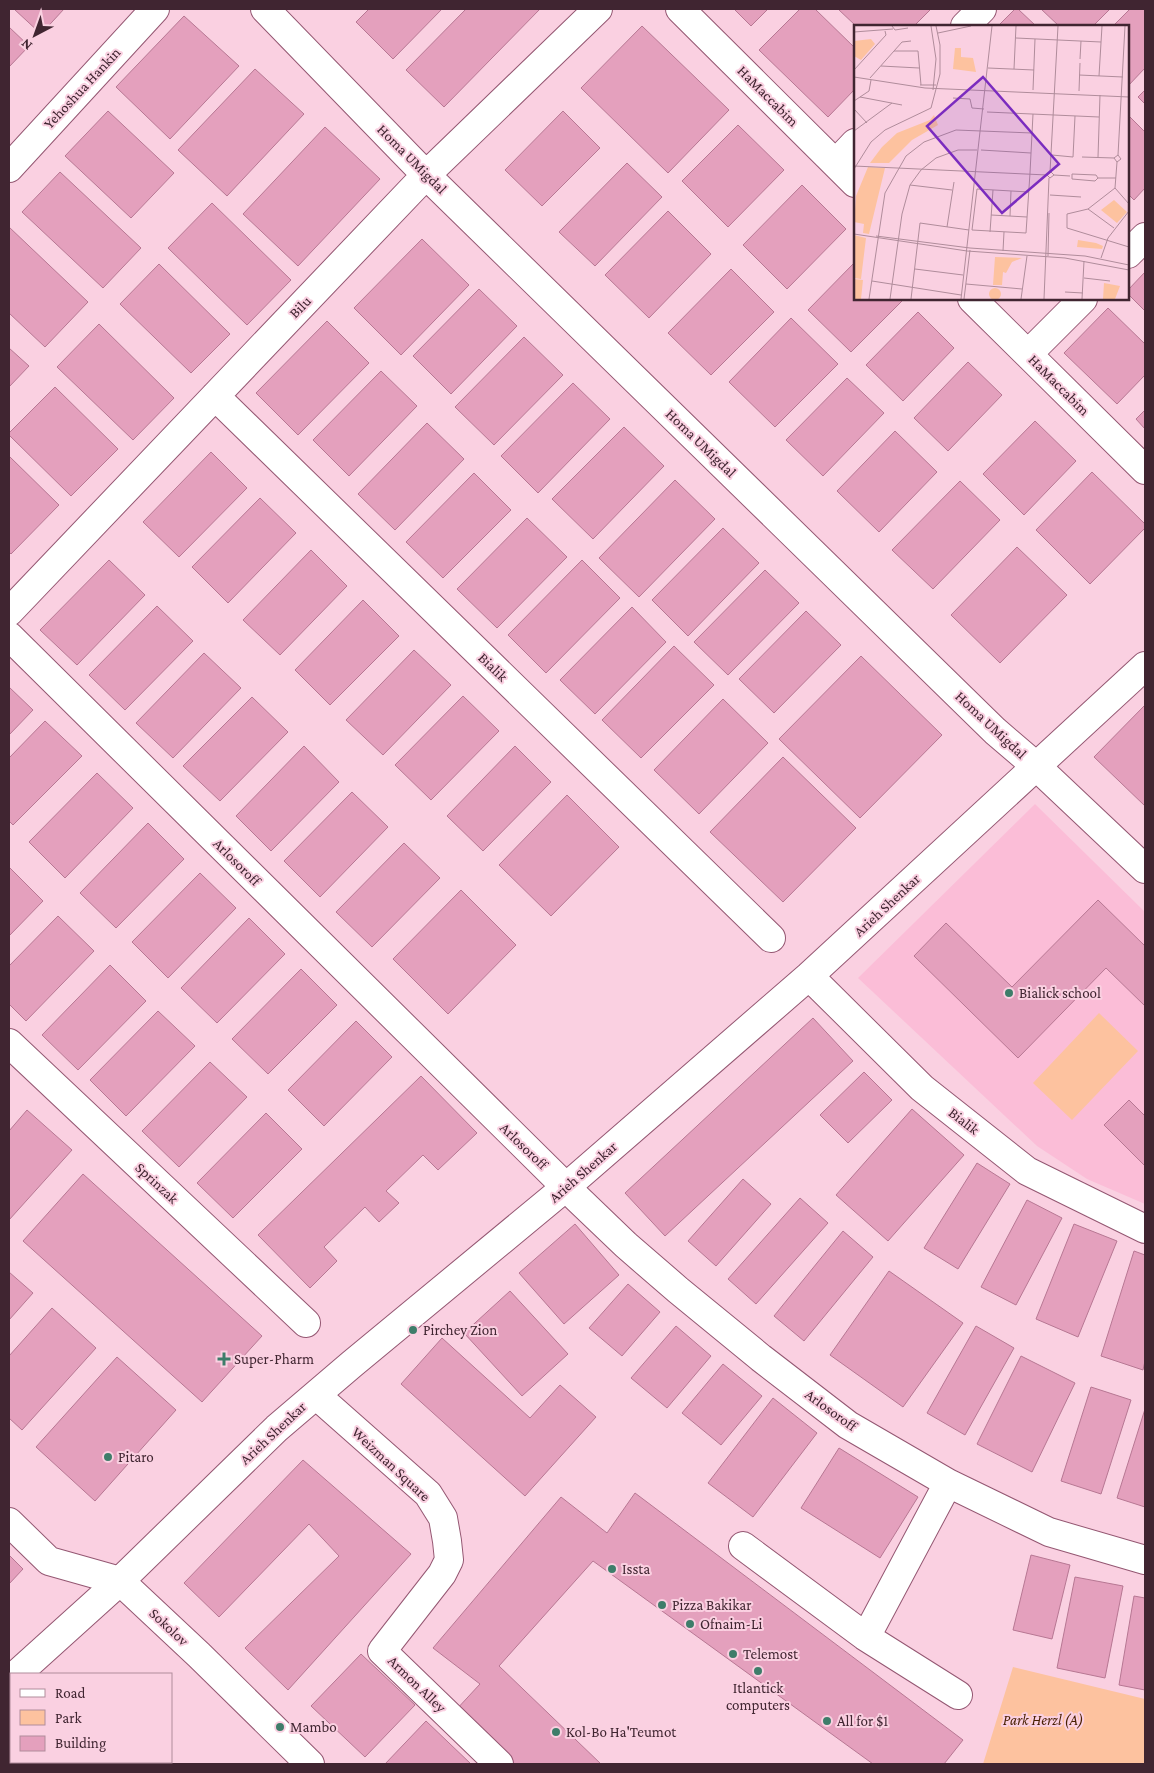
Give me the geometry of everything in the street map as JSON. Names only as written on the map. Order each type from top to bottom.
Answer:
[{"type":"street","name":"Yehoshua Hankin","points":[[9,142],[131,9]]},
{"type":"street","name":"Yehoshua Hankin","points":[[9,168],[154,9]]},
{"type":"street","name":"Homa UMigdal","points":[[265,9],[426,175],[988,724],[1037,767],[1145,869]]},
{"type":"street","name":"Bilu","points":[[9,612],[426,175],[598,9]]},
{"type":"street","name":"HaMaccabim","points":[[680,9],[854,182]]},
{"type":"street","points":[[966,25],[982,9]]},
{"type":"street","points":[[836,163],[854,143]]},
{"type":"street","points":[[1129,253],[1145,237]]},
{"type":"street","name":"HaMaccabim","points":[[973,300],[1145,470]]},
{"type":"street","points":[[1028,354],[1082,300]]},
{"type":"street","name":"Bialik","points":[[216,396],[771,938]]},
{"type":"street","name":"Arlosoroff","points":[[9,636],[566,1187],[634,1251],[761,1358],[848,1424],[948,1483],[1049,1532],[1145,1560]]},
{"type":"street","name":"Arieh Shenkar","points":[[18,1673],[120,1581],[277,1428],[566,1187],[809,976],[1145,666]]},
{"type":"street","name":"Bialik","points":[[809,976],[922,1088],[1027,1171],[1145,1228]]},
{"type":"street","name":"Sprinzak","points":[[9,1042],[306,1323]]},
{"type":"street","name":"Weizman Square","points":[[316,1394],[428,1494],[443,1518],[449,1560],[442,1574]]},
{"type":"street","points":[[866,1637],[948,1483]]},
{"type":"street","name":"Sokolov","points":[[9,1522],[49,1561],[120,1581],[199,1655],[310,1764]]},
{"type":"street","points":[[743,1546],[866,1637],[958,1695]]},
{"type":"street","name":"Armon Alley","points":[[442,1574],[382,1651],[499,1764]]},
{"type":"shaded area","name":"Bialick school","points":[[1035,804],[1145,912],[1145,1204],[1087,1179],[1037,1146],[858,978]]},
{"type":"green space","points":[[1099,1013],[1138,1051],[1072,1120],[1033,1083]]},
{"type":"green space","name":"Park Herzl (A)","points":[[1013,1667],[1145,1699],[1145,1764],[983,1764]]},
{"type":"building","points":[[14,9],[64,9],[41,34]]},
{"type":"building","points":[[369,9],[442,9],[393,59],[356,22]]},
{"type":"building","points":[[466,9],[540,9],[444,107],[406,70]]},
{"type":"building","points":[[734,9],[768,9],[751,26]]},
{"type":"building","points":[[800,9],[815,9],[854,47],[854,90],[828,117],[759,50]]},
{"type":"building","points":[[838,9],[931,9],[915,25],[855,25]]},
{"type":"building","points":[[1015,9],[1018,9],[1035,25],[999,25]]},
{"type":"building","points":[[1041,9],[1110,9],[1094,25],[1058,25]]},
{"type":"building","points":[[1130,9],[1145,9],[1145,68],[1129,85],[1129,25],[1114,25]]},
{"type":"building","points":[[184,16],[239,66],[170,139],[116,87]]},
{"type":"building","points":[[642,26],[729,110],[668,173],[581,88]]},
{"type":"building","points":[[9,27],[29,46],[9,67]]},
{"type":"building","points":[[255,69],[304,114],[227,196],[178,150]]},
{"type":"building","points":[[1145,90],[1145,104],[1138,97]]},
{"type":"building","points":[[108,111],[174,173],[131,218],[65,156]]},
{"type":"building","points":[[563,111],[600,148],[542,206],[505,170]]},
{"type":"building","points":[[1129,116],[1145,132],[1145,188],[1134,200],[1129,195]]},
{"type":"building","points":[[738,125],[784,170],[728,227],[682,181]]},
{"type":"building","points":[[325,127],[380,179],[298,266],[243,214]]},
{"type":"building","points":[[627,163],[662,197],[595,266],[559,232]]},
{"type":"building","points":[[60,172],[141,248],[103,288],[22,212]]},
{"type":"building","points":[[802,185],[846,229],[787,289],[743,245]]},
{"type":"building","points":[[212,203],[291,280],[247,325],[168,248]]},
{"type":"building","points":[[668,211],[711,254],[649,318],[605,275]]},
{"type":"building","points":[[9,227],[88,302],[45,347],[9,313]]},
{"type":"building","points":[[422,239],[469,285],[401,355],[354,308]]},
{"type":"building","points":[[854,263],[854,300],[903,300],[851,352],[808,310]]},
{"type":"building","points":[[159,264],[230,334],[191,373],[120,304]]},
{"type":"building","points":[[731,269],[774,312],[711,375],[668,333]]},
{"type":"building","points":[[1145,272],[1145,311],[1129,295],[1129,289]]},
{"type":"building","points":[[479,289],[517,326],[451,394],[413,356]]},
{"type":"building","points":[[1108,308],[1145,344],[1145,375],[1117,404],[1064,353]]},
{"type":"building","points":[[918,312],[954,348],[903,401],[866,365]]},
{"type":"building","points":[[791,318],[838,364],[775,427],[729,382]]},
{"type":"building","points":[[327,321],[369,363],[298,435],[256,393]]},
{"type":"building","points":[[99,324],[174,398],[133,440],[57,367]]},
{"type":"building","points":[[524,337],[563,375],[494,445],[455,407]]},
{"type":"building","points":[[9,348],[29,366],[9,387]]},
{"type":"building","points":[[968,362],[1002,395],[948,451],[914,418]]},
{"type":"building","points":[[381,371],[417,406],[349,476],[313,440]]},
{"type":"building","points":[[847,378],[884,413],[823,476],[786,440]]},
{"type":"building","points":[[573,383],[610,419],[538,493],[501,456]]},
{"type":"building","points":[[55,387],[118,449],[71,496],[9,435]]},
{"type":"building","points":[[1145,410],[1145,429],[1136,419]]},
{"type":"building","points":[[1035,421],[1076,461],[1024,515],[983,474]]},
{"type":"building","points":[[427,423],[464,459],[395,530],[358,494]]},
{"type":"building","points":[[624,427],[664,466],[593,539],[552,499]]},
{"type":"building","points":[[895,431],[937,472],[879,532],[837,491]]},
{"type":"building","points":[[211,452],[247,488],[179,557],[143,522]]},
{"type":"building","points":[[9,456],[59,505],[11,554],[9,552]]},
{"type":"building","points":[[1092,472],[1145,524],[1145,528],[1090,584],[1036,530]]},
{"type":"building","points":[[474,473],[511,510],[443,578],[406,542]]},
{"type":"building","points":[[675,480],[715,519],[639,597],[599,558]]},
{"type":"building","points":[[960,481],[1000,520],[933,589],[892,550]]},
{"type":"building","points":[[260,498],[296,533],[228,603],[192,567]]},
{"type":"building","points":[[527,518],[567,557],[497,628],[457,589]]},
{"type":"building","points":[[723,528],[759,563],[688,636],[652,600]]},
{"type":"building","points":[[1017,547],[1067,595],[1000,663],[951,615]]},
{"type":"building","points":[[311,550],[347,586],[280,655],[243,620]]},
{"type":"building","points":[[109,560],[145,595],[77,665],[40,630]]},
{"type":"building","points":[[582,560],[620,598],[546,673],[508,635]]},
{"type":"building","points":[[765,570],[799,603],[728,675],[694,642]]},
{"type":"building","points":[[363,600],[399,636],[330,705],[295,670]]},
{"type":"building","points":[[157,606],[193,641],[125,710],[89,675]]},
{"type":"building","points":[[632,607],[666,642],[595,714],[560,680]]},
{"type":"building","points":[[806,611],[841,645],[774,713],[739,679]]},
{"type":"building","points":[[674,646],[714,685],[641,758],[602,720]]},
{"type":"building","points":[[414,650],[451,685],[383,755],[346,720]]},
{"type":"building","points":[[204,653],[241,688],[173,758],[136,723]]},
{"type":"building","points":[[861,656],[942,735],[860,818],[779,739]]},
{"type":"building","points":[[9,687],[33,710],[9,735]]},
{"type":"building","points":[[463,696],[499,731],[431,800],[395,765]]},
{"type":"building","points":[[252,697],[288,732],[220,801],[183,766]]},
{"type":"building","points":[[723,699],[768,743],[699,814],[654,770]]},
{"type":"building","points":[[1145,705],[1145,806],[1094,757]]},
{"type":"building","points":[[45,721],[82,756],[13,825],[9,821],[9,758]]},
{"type":"building","points":[[304,746],[339,782],[271,851],[236,816]]},
{"type":"building","points":[[515,746],[551,782],[483,851],[447,816]]},
{"type":"building","points":[[783,757],[856,828],[783,902],[710,832]]},
{"type":"building","points":[[97,773],[133,808],[65,878],[29,842]]},
{"type":"building","points":[[352,792],[388,827],[320,897],[284,861]]},
{"type":"building","points":[[567,795],[619,847],[551,916],[499,865]]},
{"type":"building","points":[[148,823],[184,859],[116,928],[80,893]]},
{"type":"building","points":[[404,843],[440,878],[372,947],[336,912]]},
{"type":"building","points":[[9,867],[43,901],[9,936]]},
{"type":"building","points":[[200,873],[236,908],[168,978],[132,942]]},
{"type":"building","points":[[461,890],[516,945],[448,1014],[393,959]]},
{"type":"building","points":[[1098,900],[1145,946],[1145,1006],[1106,968],[1018,1058],[914,956],[946,923],[1012,987]]},
{"type":"building","points":[[58,916],[94,951],[26,1021],[9,1004],[9,966]]},
{"type":"building","points":[[249,918],[285,954],[217,1023],[181,988]]},
{"type":"building","points":[[110,965],[146,1001],[78,1070],[42,1035]]},
{"type":"building","points":[[301,969],[337,1005],[268,1074],[232,1039]]},
{"type":"building","points":[[158,1011],[195,1046],[126,1116],[90,1080]]},
{"type":"building","points":[[813,1018],[853,1061],[665,1236],[625,1193]]},
{"type":"building","points":[[356,1021],[392,1057],[324,1126],[288,1090]]},
{"type":"building","points":[[210,1062],[247,1097],[179,1167],[142,1131]]},
{"type":"building","points":[[864,1072],[892,1100],[848,1143],[820,1115]]},
{"type":"building","points":[[421,1076],[477,1133],[438,1170],[423,1155],[386,1191],[399,1203],[379,1222],[365,1207],[324,1247],[337,1261],[310,1288],[258,1235]]},
{"type":"building","points":[[1129,1100],[1145,1116],[1145,1166],[1104,1125]]},
{"type":"building","points":[[912,1109],[964,1155],[888,1241],[836,1195]]},
{"type":"building","points":[[27,1110],[72,1150],[9,1220],[9,1131]]},
{"type":"building","points":[[266,1113],[302,1149],[233,1218],[197,1183]]},
{"type":"building","points":[[977,1163],[1010,1184],[958,1269],[924,1248]]},
{"type":"building","points":[[83,1174],[262,1336],[202,1402],[23,1241]]},
{"type":"building","points":[[743,1179],[771,1204],[716,1266],[688,1241]]},
{"type":"building","points":[[800,1198],[828,1223],[756,1304],[728,1279]]},
{"type":"building","points":[[1027,1200],[1062,1218],[1016,1305],[981,1287]]},
{"type":"building","points":[[575,1224],[619,1275],[564,1324],[519,1273]]},
{"type":"building","points":[[1074,1224],[1117,1241],[1078,1337],[1036,1319]]},
{"type":"building","points":[[843,1231],[873,1257],[804,1341],[774,1316]]},
{"type":"building","points":[[1134,1251],[1145,1255],[1145,1361],[1143,1370],[1101,1356]]},
{"type":"building","points":[[889,1271],[963,1323],[903,1407],[830,1355]]},
{"type":"building","points":[[9,1272],[33,1293],[9,1320]]},
{"type":"building","points":[[628,1284],[660,1312],[622,1356],[589,1328]]},
{"type":"building","points":[[510,1291],[568,1354],[522,1396],[464,1333]]},
{"type":"building","points":[[52,1308],[96,1348],[22,1430],[9,1418],[9,1356]]},
{"type":"building","points":[[676,1326],[711,1356],[667,1408],[631,1378]]},
{"type":"building","points":[[976,1326],[1014,1348],[965,1435],[927,1413]]},
{"type":"building","points":[[442,1338],[530,1418],[560,1385],[596,1417],[525,1496],[401,1384]]},
{"type":"building","points":[[1021,1356],[1075,1383],[1032,1472],[977,1444]]},
{"type":"building","points":[[117,1357],[176,1410],[95,1501],[36,1447]]},
{"type":"building","points":[[723,1364],[762,1396],[721,1445],[682,1413]]},
{"type":"building","points":[[1091,1387],[1131,1400],[1101,1494],[1061,1481]]},
{"type":"building","points":[[773,1398],[817,1433],[753,1517],[708,1483]]},
{"type":"building","points":[[1145,1409],[1145,1507],[1117,1498]]},
{"type":"building","points":[[839,1448],[918,1497],[880,1558],[801,1508]]},
{"type":"building","points":[[303,1460],[411,1554],[288,1690],[245,1648],[339,1556],[309,1524],[219,1617],[184,1583]]},
{"type":"building","points":[[635,1493],[963,1740],[944,1764],[873,1764],[593,1561],[499,1666],[601,1764],[514,1764],[455,1711],[480,1684],[433,1648],[561,1497],[607,1533]]},
{"type":"building","points":[[9,1555],[23,1569],[9,1584]]},
{"type":"building","points":[[1031,1555],[1070,1565],[1052,1639],[1013,1630]]},
{"type":"building","points":[[1075,1577],[1123,1586],[1105,1678],[1057,1668]]},
{"type":"building","points":[[1134,1596],[1145,1598],[1145,1690],[1119,1685]]},
{"type":"building","points":[[361,1654],[415,1705],[365,1757],[311,1706]]},
{"type":"building","points":[[426,1721],[471,1764],[385,1764]]},
{"type":"building","points":[[10,1742],[10,1763],[163,1764],[9,1764]]},
{"type":"building","points":[[76,1763],[77,1764],[15,1764]]},
{"type":"building","points":[[137,1763],[138,1764],[82,1764]]},
{"type":"place","name":"Bialick school","points":[[1009,993]]},
{"type":"place","name":"Pirchey Zion","points":[[413,1330]]},
{"type":"place","name":"Super-Pharm","points":[[224,1359]]},
{"type":"place","name":"Pitaro","points":[[108,1457]]},
{"type":"place","name":"Issta","points":[[612,1569]]},
{"type":"place","name":"Pizza Bakikar","points":[[662,1605]]},
{"type":"place","name":"Ofnaim-Li","points":[[690,1624]]},
{"type":"place","name":"Telemost","points":[[733,1654]]},
{"type":"place","name":"Itlantick computers","points":[[758,1671]]},
{"type":"place","name":"All for $1","points":[[827,1721]]},
{"type":"place","name":"Mambo","points":[[280,1727]]},
{"type":"place","name":"Kol-Bo Ha'Teumot","points":[[556,1732]]}]
